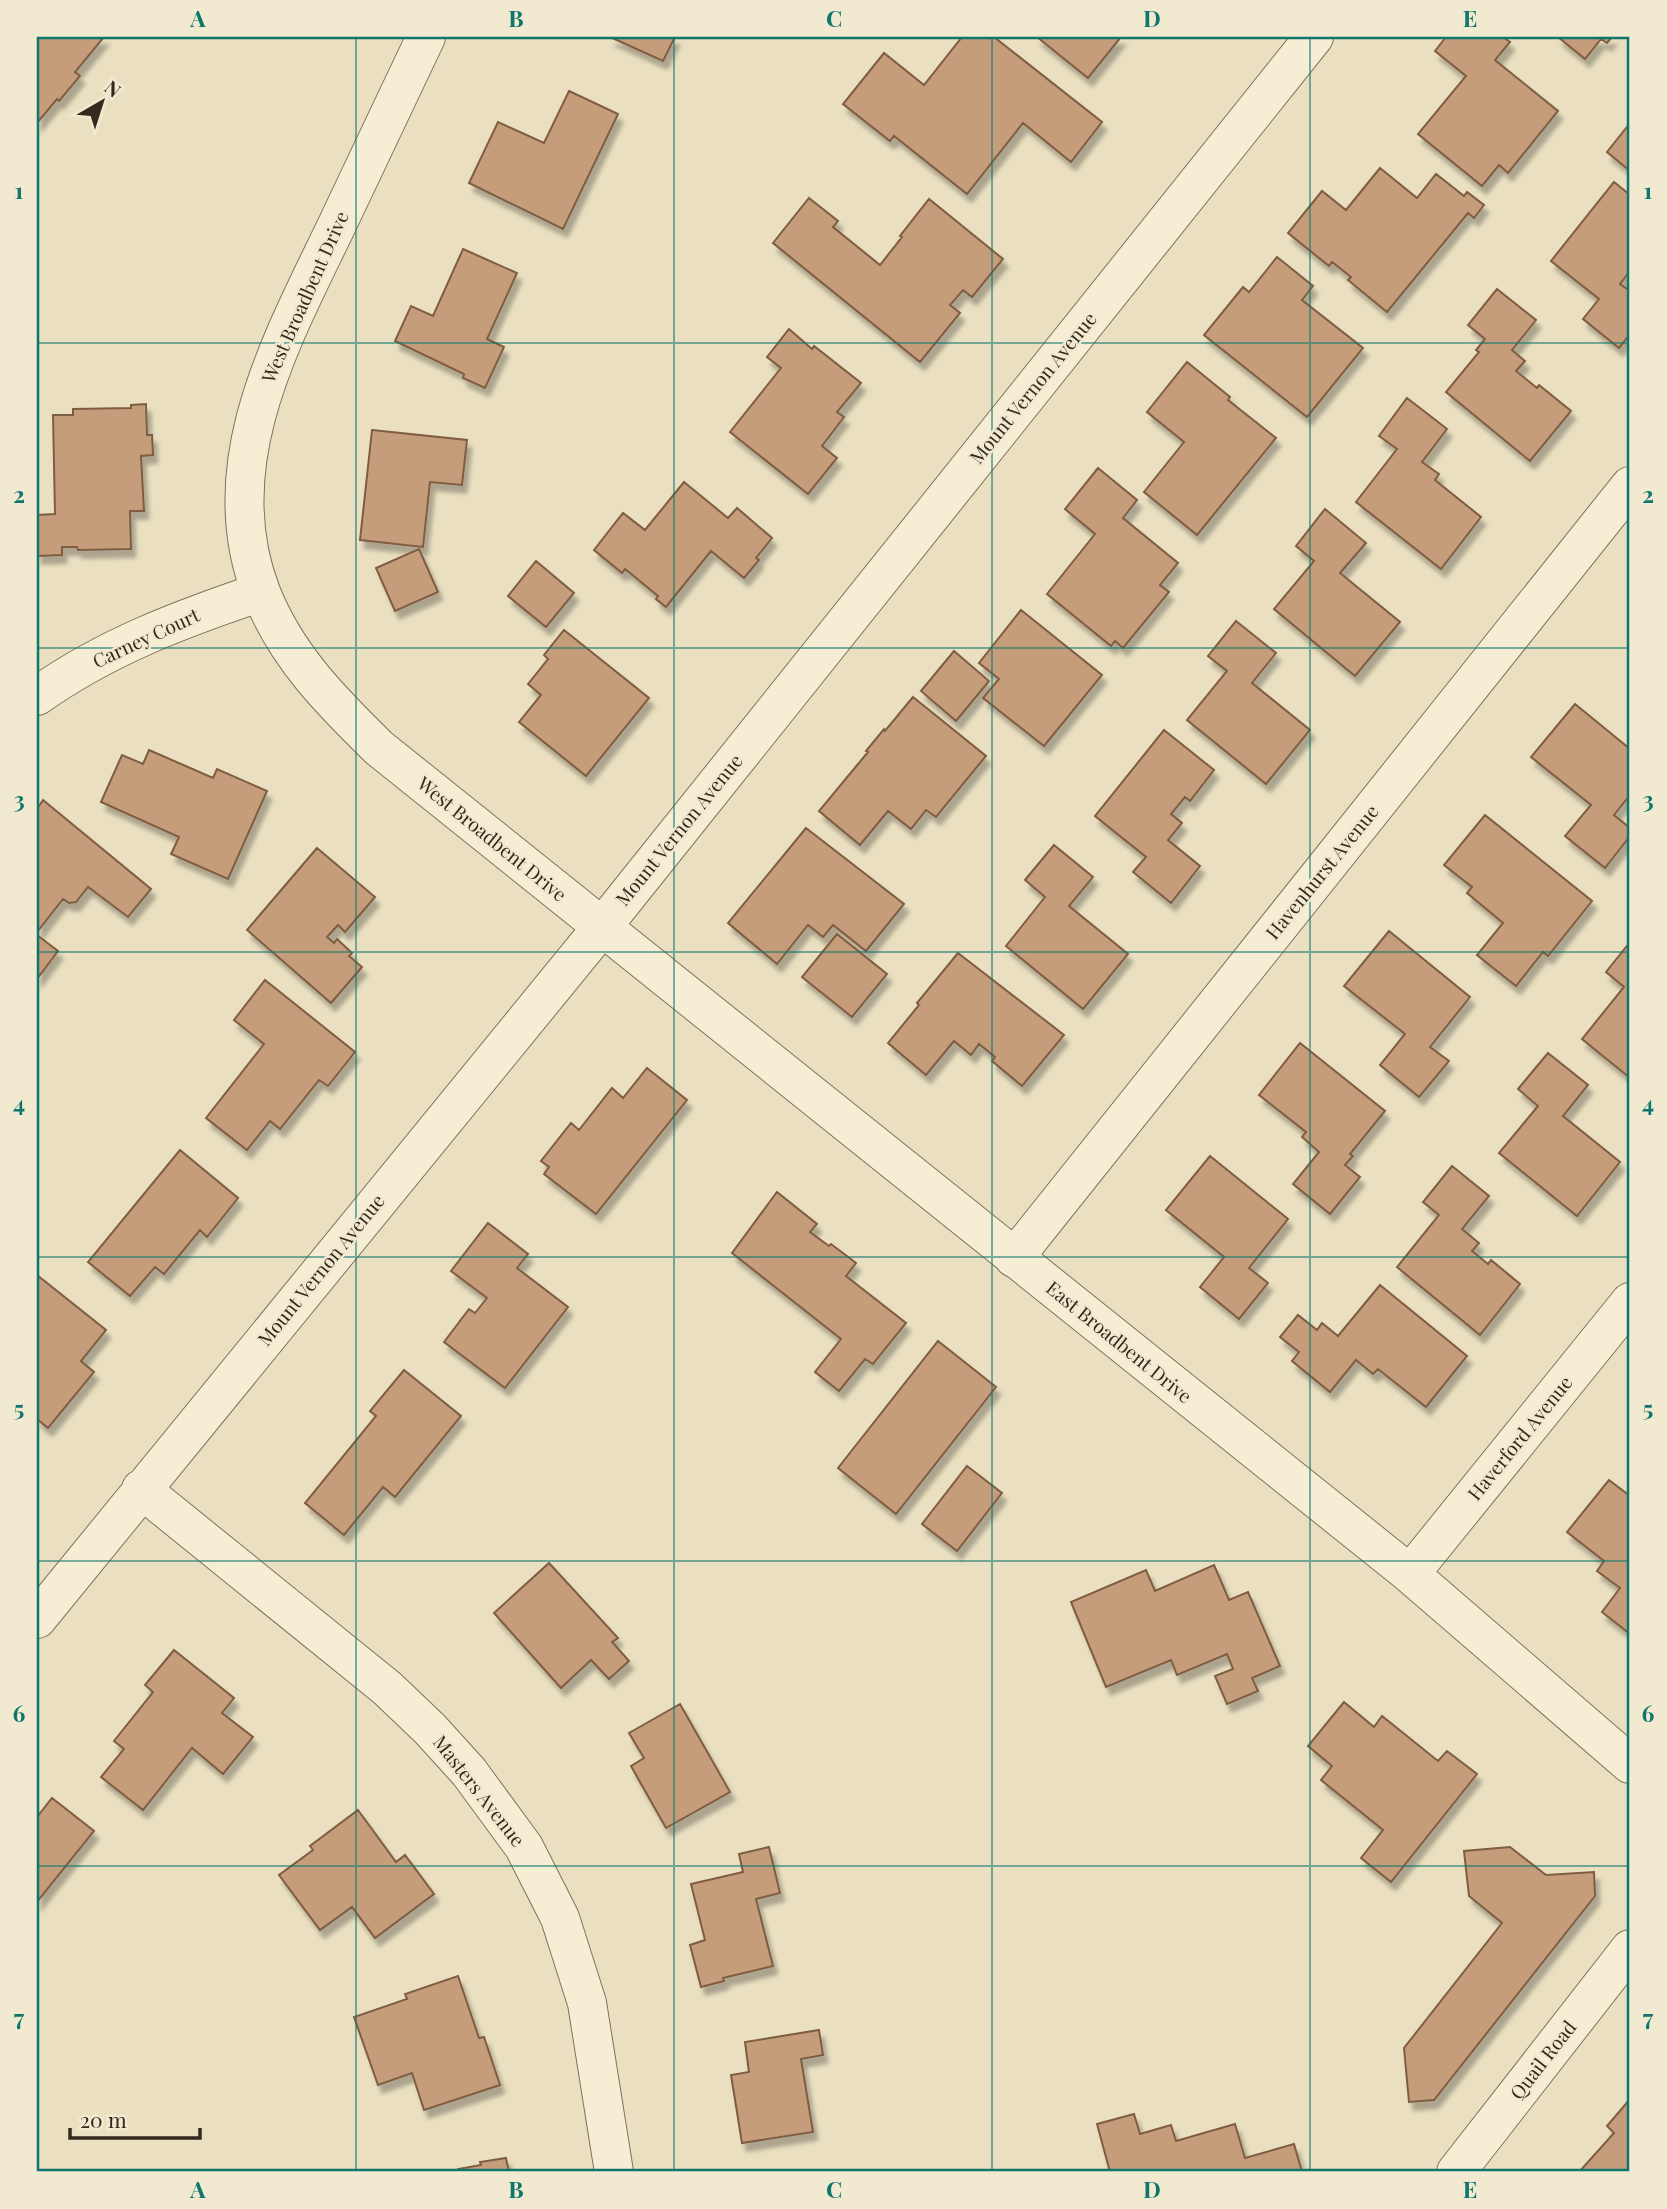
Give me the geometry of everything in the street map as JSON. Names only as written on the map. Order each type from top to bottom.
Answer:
[{"type":"street","name":"West Broadbent Drive","points":[[426,37],[287,328],[261,400],[250,437],[245,491],[247,539],[261,592],[288,645],[321,690],[379,748],[602,927]]},
{"type":"street","name":"Mount Vernon Avenue","points":[[37,1619],[602,927],[1314,37]]},
{"type":"street","name":"Havenhurst Avenue","points":[[1014,1258],[1630,486]]},
{"type":"street","name":"Carney Court","points":[[37,696],[113,649],[201,612],[261,592]]},
{"type":"street","name":"East Broadbent Drive","points":[[602,927],[1410,1574],[1630,1764]]},
{"type":"street","name":"Haverford Avenue","points":[[1410,1574],[1630,1302]]},
{"type":"street","name":"Masters Avenue","points":[[141,1489],[396,1696],[469,1772],[524,1847],[560,1918],[587,2003],[614,2172]]},
{"type":"street","name":"Quail Road","points":[[1456,2172],[1630,1949]]},
{"type":"building","points":[[37,37],[104,37],[75,72],[80,76],[37,123]]},
{"type":"building","points":[[610,37],[675,37],[663,61]]},
{"type":"building","points":[[962,37],[994,37],[1102,122],[1071,162],[1023,123],[967,194],[894,136],[890,141],[843,104],[884,53],[924,85]]},
{"type":"building","points":[[1037,37],[1121,37],[1088,78]]},
{"type":"building","points":[[1446,37],[1503,37],[1510,42],[1495,60],[1558,111],[1508,173],[1499,165],[1482,186],[1418,134],[1466,76],[1435,51]]},
{"type":"building","points":[[1558,37],[1612,37],[1607,43],[1601,39],[1585,59]]},
{"type":"building","points":[[569,91],[618,114],[563,229],[469,183],[498,122],[544,143]]},
{"type":"building","points":[[1630,123],[1630,171],[1607,152]]},
{"type":"building","points":[[1380,168],[1417,198],[1436,174],[1464,196],[1467,192],[1484,205],[1474,218],[1468,213],[1387,312],[1348,280],[1351,277],[1332,262],[1329,266],[1288,233],[1322,191],[1346,210]]},
{"type":"building","points":[[1614,182],[1630,195],[1630,271],[1620,284],[1630,291],[1630,334],[1619,348],[1583,319],[1599,299],[1551,261]]},
{"type":"building","points":[[809,198],[838,221],[833,227],[880,265],[929,199],[1003,259],[972,297],[963,290],[950,305],[960,313],[920,362],[773,243]]},
{"type":"building","points":[[463,249],[517,273],[487,339],[504,347],[485,388],[463,378],[464,374],[395,341],[411,306],[433,316]]},
{"type":"building","points":[[1277,257],[1313,286],[1302,300],[1363,348],[1307,417],[1204,335],[1243,287],[1249,292]]},
{"type":"building","points":[[1497,289],[1536,320],[1512,350],[1525,361],[1516,371],[1537,388],[1539,385],[1571,411],[1530,461],[1446,392],[1479,352],[1476,350],[1485,339],[1468,325]]},
{"type":"building","points":[[789,329],[812,349],[814,346],[861,383],[837,412],[844,417],[822,446],[837,458],[808,494],[730,432],[781,368],[767,357]]},
{"type":"building","points":[[1187,362],[1230,397],[1228,400],[1276,438],[1197,535],[1144,492],[1184,442],[1147,412]]},
{"type":"building","points":[[1407,398],[1447,429],[1422,462],[1439,474],[1435,480],[1481,517],[1441,569],[1356,502],[1397,449],[1379,436]]},
{"type":"building","points":[[146,404],[147,435],[152,435],[153,455],[141,456],[144,511],[130,511],[131,549],[78,550],[77,547],[62,547],[62,555],[37,556],[37,515],[55,514],[53,415],[73,415],[73,409],[131,408],[131,405]]},
{"type":"building","points":[[372,430],[467,440],[462,485],[430,482],[423,547],[360,540]]},
{"type":"building","points":[[1098,468],[1137,500],[1123,518],[1178,563],[1160,585],[1169,592],[1123,648],[1115,641],[1111,646],[1047,594],[1095,534],[1065,509]]},
{"type":"building","points":[[684,482],[728,518],[737,508],[772,538],[744,578],[711,551],[666,607],[656,599],[658,596],[625,569],[622,573],[594,550],[623,513],[645,530]]},
{"type":"building","points":[[1325,509],[1366,543],[1340,573],[1400,622],[1355,676],[1274,609],[1314,561],[1296,546]]},
{"type":"building","points":[[419,549],[438,592],[395,611],[376,568]]},
{"type":"building","points":[[536,561],[574,593],[546,627],[508,596]]},
{"type":"building","points":[[1021,610],[1102,675],[1044,746],[983,698],[999,679],[979,663]]},
{"type":"building","points":[[1236,621],[1276,653],[1252,683],[1310,730],[1266,784],[1187,720],[1227,671],[1208,656]]},
{"type":"building","points":[[564,630],[649,698],[586,776],[519,722],[541,695],[528,684],[548,659],[544,655]]},
{"type":"building","points":[[954,651],[989,681],[956,721],[921,691]]},
{"type":"building","points":[[913,697],[986,756],[936,817],[926,810],[911,829],[888,811],[860,845],[819,811]]},
{"type":"building","points":[[1575,704],[1630,749],[1630,795],[1614,815],[1630,828],[1630,836],[1605,868],[1565,836],[1591,805],[1531,757]]},
{"type":"building","points":[[1164,730],[1214,770],[1190,801],[1185,797],[1171,814],[1182,823],[1168,840],[1200,866],[1171,903],[1133,872],[1146,857],[1095,816]]},
{"type":"building","points":[[149,750],[213,778],[217,769],[267,791],[228,879],[171,854],[179,837],[101,802],[122,755],[143,764]]},
{"type":"building","points":[[43,800],[151,889],[128,917],[88,887],[76,902],[69,903],[63,899],[37,932],[37,809]]},
{"type":"building","points":[[1485,815],[1592,901],[1548,956],[1543,952],[1516,986],[1477,955],[1503,923],[1467,893],[1472,887],[1444,865]]},
{"type":"building","points":[[806,828],[904,904],[866,951],[833,925],[823,937],[808,925],[777,964],[728,923]]},
{"type":"building","points":[[1054,845],[1093,877],[1069,906],[1128,954],[1083,1009],[1006,946],[1045,897],[1025,880]]},
{"type":"building","points":[[317,848],[375,897],[345,932],[338,925],[327,937],[334,943],[337,939],[352,953],[349,956],[362,967],[331,1003],[247,930]]},
{"type":"building","points":[[1389,931],[1470,997],[1430,1047],[1449,1061],[1419,1097],[1380,1065],[1405,1034],[1344,986]]},
{"type":"building","points":[[837,934],[887,974],[852,1017],[802,977]]},
{"type":"building","points":[[37,935],[58,951],[37,979]]},
{"type":"building","points":[[1630,942],[1630,1078],[1582,1039],[1624,987],[1606,972]]},
{"type":"building","points":[[958,953],[1064,1035],[1022,1086],[992,1061],[995,1057],[979,1044],[971,1055],[954,1041],[926,1075],[888,1043]]},
{"type":"building","points":[[265,980],[355,1052],[328,1086],[319,1080],[280,1129],[270,1121],[247,1150],[206,1118],[264,1044],[234,1020]]},
{"type":"building","points":[[1300,1043],[1385,1111],[1350,1154],[1353,1156],[1345,1165],[1360,1177],[1330,1214],[1293,1184],[1319,1152],[1302,1137],[1306,1132],[1259,1095]]},
{"type":"building","points":[[1548,1053],[1588,1085],[1563,1116],[1620,1162],[1577,1216],[1499,1153],[1538,1106],[1518,1089]]},
{"type":"building","points":[[647,1068],[687,1100],[596,1214],[544,1174],[549,1167],[541,1161],[571,1123],[579,1130],[612,1088],[623,1098]]},
{"type":"building","points":[[180,1150],[238,1198],[207,1237],[200,1230],[164,1274],[155,1267],[130,1296],[88,1262]]},
{"type":"building","points":[[1210,1156],[1288,1219],[1249,1268],[1268,1283],[1239,1319],[1200,1287],[1224,1257],[1166,1210]]},
{"type":"building","points":[[1452,1166],[1489,1196],[1462,1229],[1479,1243],[1472,1251],[1488,1264],[1491,1260],[1520,1284],[1480,1335],[1397,1267],[1439,1215],[1423,1202]]},
{"type":"building","points":[[777,1192],[817,1224],[810,1232],[856,1263],[846,1276],[906,1323],[873,1364],[865,1359],[839,1391],[815,1372],[841,1339],[732,1253]]},
{"type":"building","points":[[488,1223],[528,1254],[517,1268],[568,1307],[505,1388],[444,1342],[469,1309],[475,1313],[487,1298],[451,1271]]},
{"type":"building","points":[[37,1275],[106,1330],[81,1361],[94,1372],[48,1428],[37,1419]]},
{"type":"building","points":[[1380,1285],[1467,1356],[1426,1407],[1378,1369],[1373,1374],[1356,1360],[1330,1392],[1292,1361],[1299,1352],[1280,1337],[1298,1315],[1317,1330],[1322,1323],[1338,1336]]},
{"type":"building","points":[[938,1341],[996,1387],[896,1514],[838,1468]]},
{"type":"building","points":[[404,1370],[461,1416],[395,1497],[383,1487],[344,1535],[305,1503],[376,1416],[370,1411]]},
{"type":"building","points":[[967,1466],[1002,1493],[957,1551],[922,1524]]},
{"type":"building","points":[[1609,1480],[1630,1496],[1630,1634],[1602,1612],[1620,1588],[1597,1571],[1604,1561],[1567,1532]]},
{"type":"building","points":[[549,1563],[618,1638],[612,1642],[629,1661],[609,1679],[591,1660],[561,1688],[494,1613]]},
{"type":"building","points":[[1214,1565],[1229,1600],[1248,1592],[1280,1666],[1252,1678],[1258,1691],[1227,1704],[1215,1676],[1233,1669],[1227,1654],[1177,1675],[1171,1660],[1106,1687],[1071,1602],[1146,1570],[1155,1591]]},
{"type":"building","points":[[174,1650],[234,1698],[222,1713],[253,1737],[223,1774],[192,1748],[143,1810],[101,1777],[124,1749],[114,1741],[153,1692],[145,1685]]},
{"type":"building","points":[[1344,1702],[1374,1727],[1382,1716],[1438,1761],[1447,1751],[1477,1774],[1391,1882],[1361,1858],[1383,1830],[1321,1780],[1332,1766],[1308,1746]]},
{"type":"building","points":[[680,1704],[730,1792],[666,1828],[631,1766],[644,1758],[629,1733]]},
{"type":"building","points":[[52,1798],[94,1831],[37,1902],[37,1817]]},
{"type":"building","points":[[358,1810],[396,1862],[405,1855],[434,1894],[375,1938],[352,1907],[320,1930],[279,1875],[313,1850],[310,1846]]},
{"type":"building","points":[[769,1847],[780,1893],[756,1899],[773,1966],[723,1978],[724,1981],[701,1987],[690,1945],[705,1940],[691,1884],[743,1872],[739,1854]]},
{"type":"building","points":[[1510,1847],[1546,1875],[1594,1872],[1595,1896],[1434,2100],[1409,2102],[1404,2048],[1502,1923],[1469,1896],[1464,1851]]},
{"type":"building","points":[[458,1976],[479,2038],[484,2037],[500,2085],[424,2110],[412,2073],[378,2085],[354,2017],[407,1999],[405,1994]]},
{"type":"building","points":[[819,2030],[823,2055],[801,2059],[813,2132],[742,2143],[731,2075],[749,2072],[745,2042]]},
{"type":"building","points":[[1630,2099],[1630,2172],[1579,2172],[1614,2133],[1607,2126]]},
{"type":"building","points":[[1134,2114],[1140,2134],[1171,2125],[1176,2141],[1235,2124],[1245,2158],[1294,2144],[1302,2172],[1110,2172],[1097,2124]]},
{"type":"building","points":[[506,2158],[509,2172],[458,2172],[458,2169],[481,2165],[480,2162]]}]
